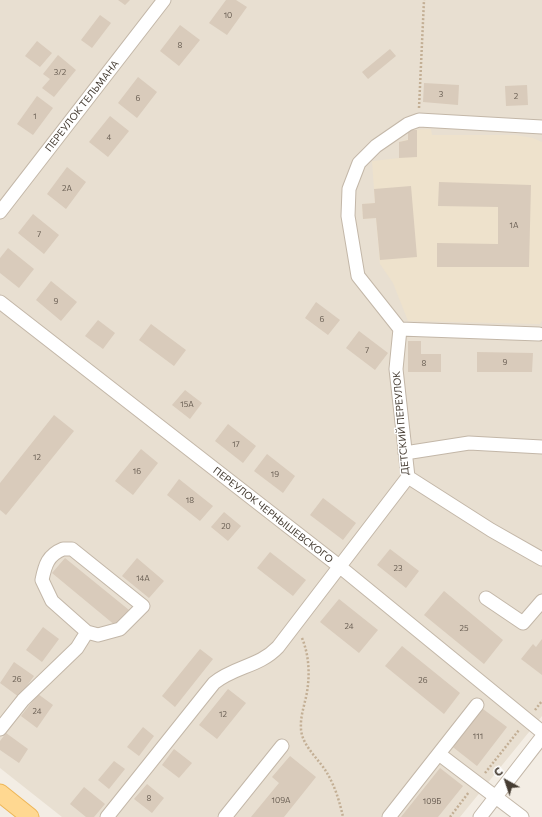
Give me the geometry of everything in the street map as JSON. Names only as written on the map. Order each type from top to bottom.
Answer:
[{"type":"main road","points":[[0,793],[30,817]]},
{"type":"street","name":"ПЕРЕУЛОК ТЕЛЬМАНА","points":[[0,212],[164,0]]},
{"type":"street","points":[[539,334],[400,329],[358,276],[348,216],[349,189],[359,163],[376,146],[408,124],[419,120],[542,127]]},
{"type":"street","name":"ПЕРЕУЛОК ЧЕРНЫШЕВСКОГО","points":[[0,302],[339,566],[542,732]]},
{"type":"street","name":"ДЕТСКИЙ ПЕРЕУЛОК","points":[[107,817],[214,683],[224,675],[268,658],[296,624],[408,477],[396,369],[400,329]]},
{"type":"street","points":[[405,453],[469,443],[542,447]]},
{"type":"street","points":[[408,477],[490,530],[542,559]]},
{"type":"street","points":[[63,549],[72,549],[143,606],[120,630],[98,635],[87,632],[52,602],[42,580],[48,559],[55,552],[63,549]]},
{"type":"street","points":[[486,598],[523,623],[542,601]]},
{"type":"street","points":[[0,729],[23,700],[77,648],[87,632]]},
{"type":"street","points":[[389,817],[477,706]]},
{"type":"street","points":[[480,817],[542,737]]},
{"type":"street","points":[[225,817],[282,746]]},
{"type":"street","points":[[439,754],[522,817]]},
{"type":"path","points":[[419,120],[424,0]]},
{"type":"path","points":[[296,624],[308,653],[307,692],[301,730],[310,749],[327,773],[336,794],[343,817]]},
{"type":"path","points":[[450,817],[542,700]]},
{"type":"shaded area","points":[[0,0],[542,0],[542,716],[460,817],[62,817],[0,768]]},
{"type":"shaded area","points":[[431,129],[432,135],[515,135],[533,138],[542,142],[542,321],[540,324],[408,321],[393,283],[380,264],[376,218],[363,219],[362,204],[375,203],[372,161],[399,158],[399,142],[408,139],[408,130]]},
{"type":"building","points":[[118,0],[130,0],[125,5]]},
{"type":"building","points":[[226,0],[236,0],[247,7],[227,35],[209,23]]},
{"type":"building","points":[[100,15],[111,23],[92,48],[81,40]]},
{"type":"building","points":[[180,25],[200,40],[179,66],[160,51]]},
{"type":"building","points":[[37,41],[52,53],[40,67],[25,56]]},
{"type":"building","points":[[390,49],[396,56],[368,79],[362,72]]},
{"type":"building","points":[[58,55],[76,70],[54,97],[42,88],[50,79],[43,74]]},
{"type":"building","points":[[138,77],[157,92],[137,118],[118,103]]},
{"type":"building","points":[[424,83],[459,85],[458,105],[423,102]]},
{"type":"building","points":[[527,85],[528,105],[506,106],[505,86]]},
{"type":"building","points":[[37,96],[53,108],[33,135],[17,124]]},
{"type":"building","points":[[110,116],[129,131],[108,157],[89,142]]},
{"type":"building","points":[[408,130],[417,130],[417,157],[399,158],[399,142],[408,140]]},
{"type":"building","points":[[67,167],[86,182],[66,209],[47,194]]},
{"type":"building","points":[[439,182],[531,185],[529,267],[437,267],[437,243],[498,244],[498,207],[438,206]]},
{"type":"building","points":[[411,186],[417,257],[380,260],[376,218],[363,219],[362,204],[375,203],[374,189]]},
{"type":"building","points":[[33,214],[59,235],[44,254],[18,233]]},
{"type":"building","points":[[8,248],[34,269],[19,288],[0,273],[0,258]]},
{"type":"building","points":[[51,281],[77,302],[61,321],[36,300]]},
{"type":"building","points":[[316,302],[340,320],[328,335],[305,318]]},
{"type":"building","points":[[98,320],[115,333],[103,349],[85,336]]},
{"type":"building","points":[[151,324],[186,350],[174,366],[139,340]]},
{"type":"building","points":[[359,331],[388,353],[375,370],[346,348]]},
{"type":"building","points":[[408,341],[421,341],[421,354],[441,354],[441,372],[408,372]]},
{"type":"building","points":[[477,352],[533,353],[532,372],[477,372]]},
{"type":"building","points":[[185,390],[202,403],[190,419],[172,405]]},
{"type":"building","points":[[54,415],[74,431],[6,515],[0,510],[0,483]]},
{"type":"building","points":[[228,424],[256,446],[243,463],[215,441]]},
{"type":"building","points":[[141,449],[158,463],[133,495],[115,481]]},
{"type":"building","points":[[267,454],[295,476],[283,493],[254,471]]},
{"type":"building","points":[[179,479],[213,506],[200,521],[167,495]]},
{"type":"building","points":[[323,498],[356,523],[343,540],[310,515]]},
{"type":"building","points":[[224,512],[241,526],[228,541],[211,527]]},
{"type":"building","points":[[390,549],[419,571],[406,588],[377,565]]},
{"type":"building","points":[[270,552],[306,580],[293,596],[257,568]]},
{"type":"building","points":[[65,558],[129,610],[116,626],[52,573]]},
{"type":"building","points":[[137,558],[164,581],[149,598],[122,576]]},
{"type":"building","points":[[444,591],[503,640],[484,664],[424,615]]},
{"type":"building","points":[[339,599],[378,630],[359,653],[320,622]]},
{"type":"building","points":[[43,627],[59,639],[42,662],[26,650]]},
{"type":"building","points":[[542,639],[542,675],[521,659],[533,644],[536,647]]},
{"type":"building","points":[[402,646],[460,693],[444,714],[385,666]]},
{"type":"building","points":[[200,649],[213,659],[175,707],[162,696]]},
{"type":"building","points":[[14,662],[34,676],[19,697],[0,683]]},
{"type":"building","points":[[228,689],[246,703],[217,739],[199,725]]},
{"type":"building","points":[[38,694],[53,705],[37,728],[21,716]]},
{"type":"building","points":[[479,706],[507,727],[477,766],[449,744]]},
{"type":"building","points":[[143,727],[154,736],[139,756],[127,747]]},
{"type":"building","points":[[6,733],[28,749],[19,763],[0,750],[0,741]]},
{"type":"building","points":[[174,749],[192,763],[179,778],[162,765]]},
{"type":"building","points":[[290,756],[316,777],[284,817],[251,817],[279,783],[272,777]]},
{"type":"building","points":[[114,761],[125,769],[109,789],[98,780]]},
{"type":"building","points":[[440,768],[463,786],[438,817],[401,817]]},
{"type":"building","points":[[147,784],[164,798],[152,813],[134,799]]},
{"type":"building","points":[[84,787],[105,804],[94,817],[86,817],[70,804]]}]
